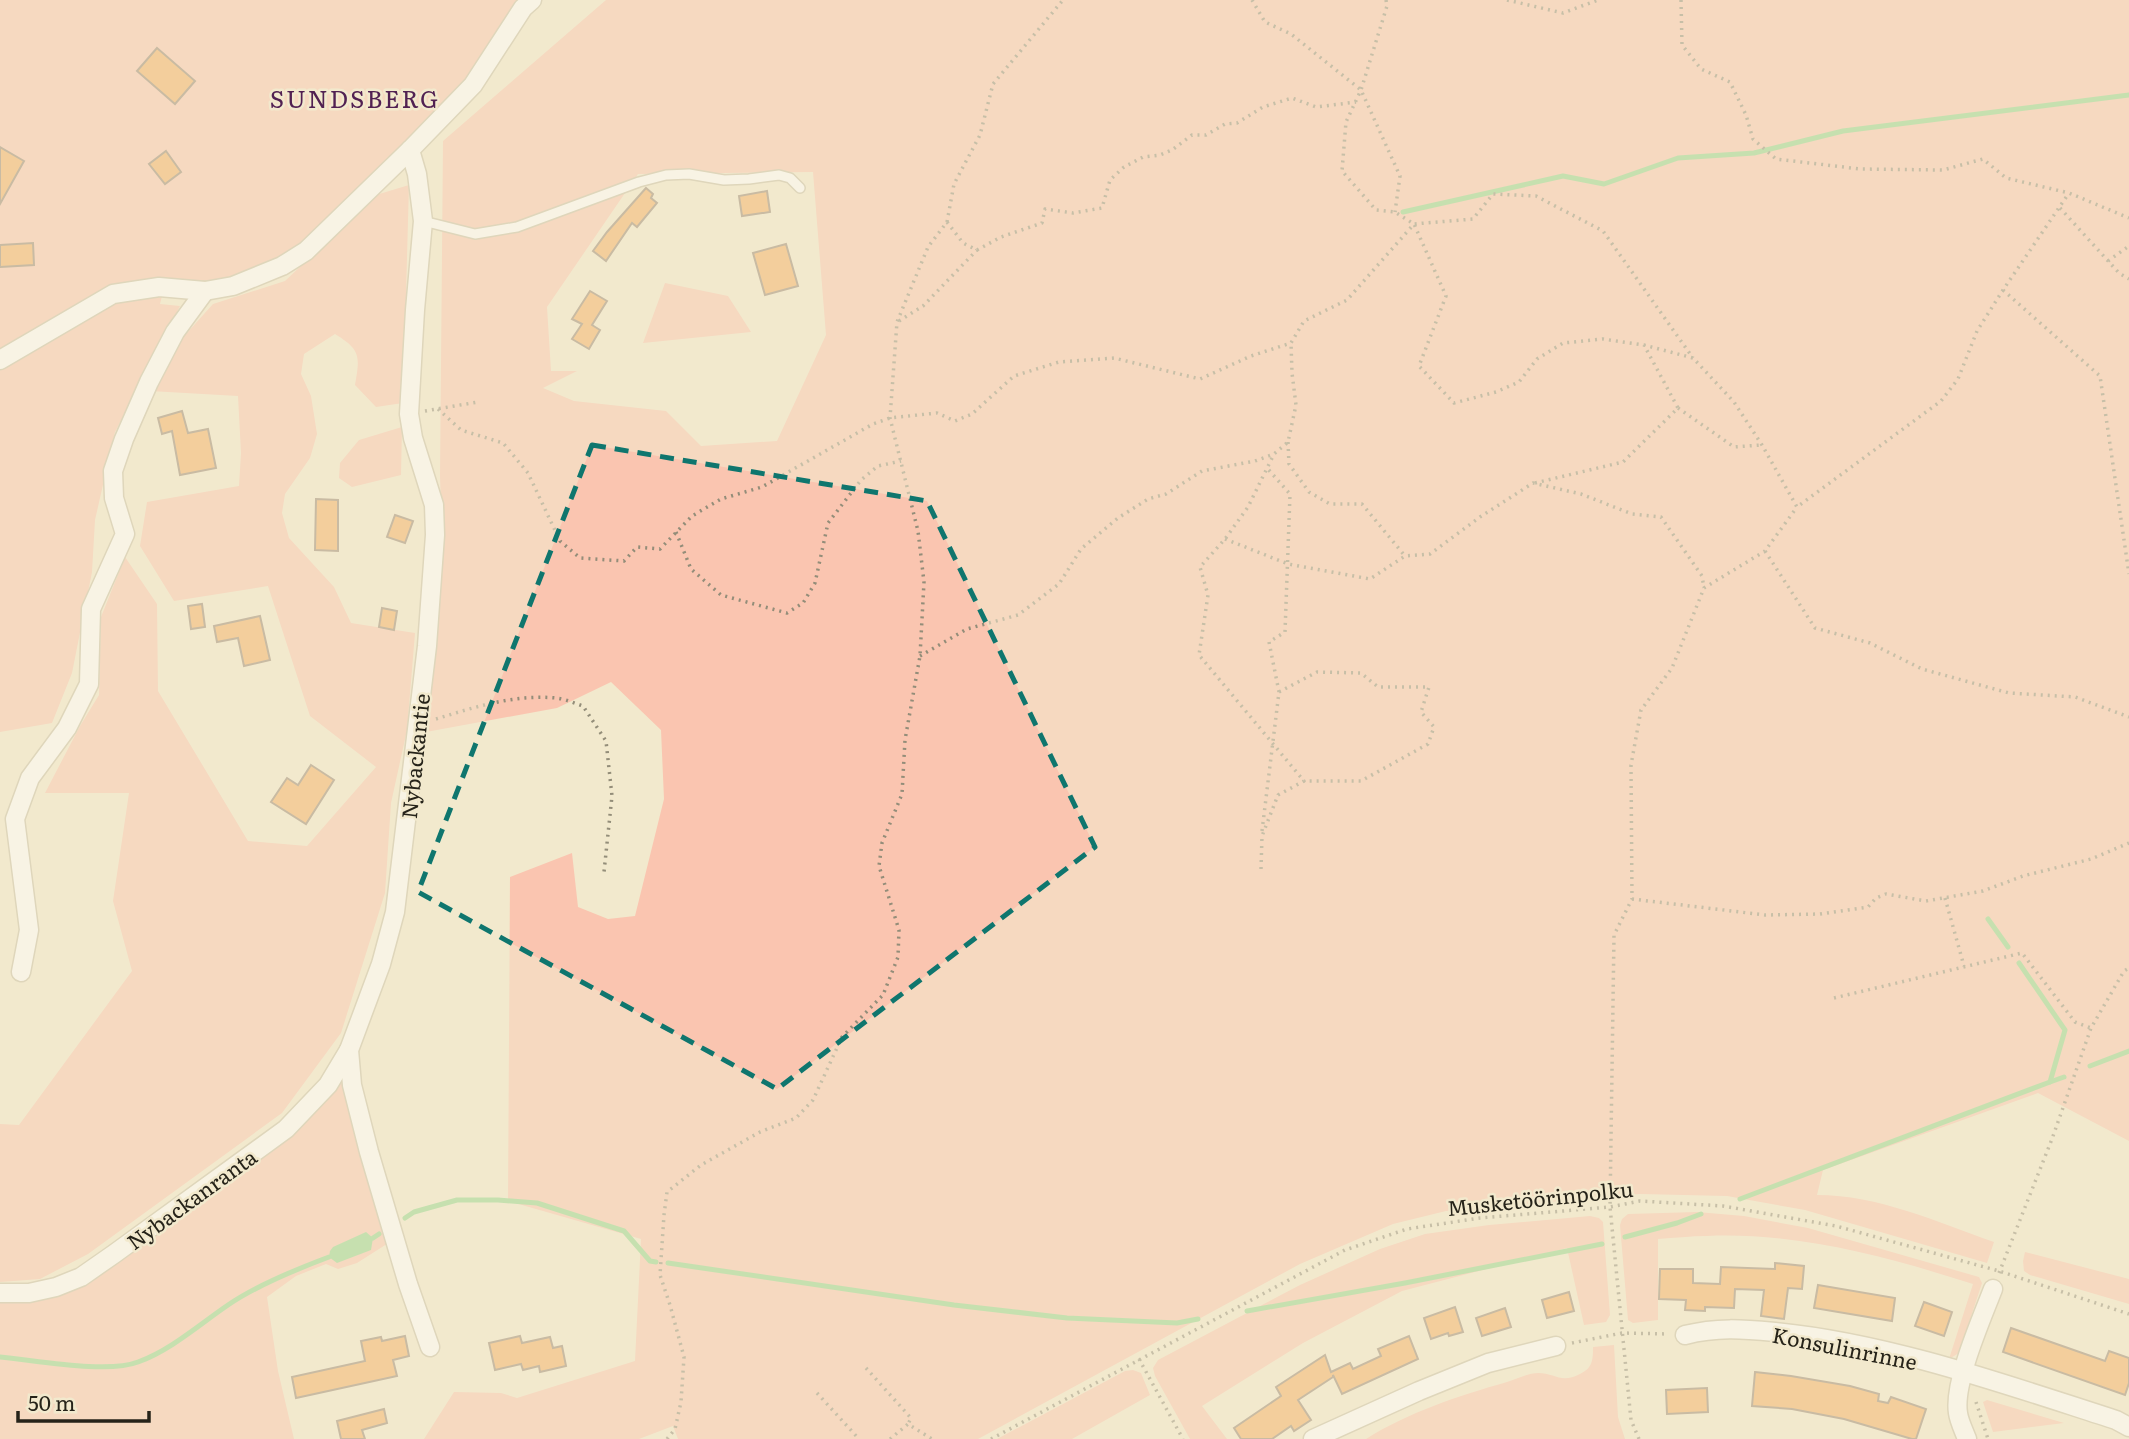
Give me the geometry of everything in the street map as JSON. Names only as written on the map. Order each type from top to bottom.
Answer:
[{"type":"street","points":[[0,360],[113,294],[159,286],[205,291],[233,286],[282,266],[306,251],[473,85],[523,8],[532,0]]},
{"type":"street","name":"Nybackantie","points":[[410,150],[417,174],[423,221],[410,414],[413,438],[434,505],[435,535],[427,646],[395,912],[382,964],[349,1050],[352,1085],[369,1152],[408,1284],[430,1347]]},
{"type":"street","points":[[21,972],[29,930],[15,818],[30,778],[67,728],[89,684],[90,609],[125,534],[114,498],[113,471],[124,439],[175,332],[205,291]]},
{"type":"street","name":"Nybackanranta","points":[[0,1293],[29,1293],[56,1287],[81,1277],[286,1129],[328,1085],[349,1050]]},
{"type":"street","points":[[1967,1439],[1958,1412],[1958,1394],[1970,1374],[1993,1289]]},
{"type":"street","name":"Konsulinrinne","points":[[1685,1335],[1728,1328],[1806,1335],[1871,1348],[1970,1374],[2116,1420],[2129,1427]]},
{"type":"street","points":[[1313,1439],[1488,1363],[1556,1346]]},
{"type":"lane","points":[[423,221],[475,234],[517,227],[639,182],[666,175],[689,174],[724,180],[779,175],[790,178],[800,188]]},
{"type":"path","points":[[667,1439],[675,1429],[681,1402],[684,1357],[660,1275],[667,1192],[701,1166],[760,1132],[796,1118],[813,1100],[842,1037],[883,995],[898,957],[899,930],[879,866],[882,843],[902,794],[905,740],[920,656],[924,582],[918,531],[890,418],[897,322],[928,247],[947,222],[954,184],[980,135],[993,84],[1063,0]]},
{"type":"path","points":[[1252,0],[1265,22],[1290,34],[1362,90],[1400,176],[1395,212]]},
{"type":"path","points":[[1387,0],[1362,90],[1346,122],[1342,171],[1376,210],[1395,212],[1414,224],[1446,296],[1419,366],[1454,403],[1496,393],[1519,382],[1537,359],[1563,343],[1602,339],[1644,345],[1693,358]]},
{"type":"path","points":[[1507,0],[1563,13],[1598,0]]},
{"type":"path","points":[[1681,0],[1682,45],[1701,69],[1730,82],[1746,115],[1753,139],[1776,159],[1860,169],[1942,170],[1983,159],[2006,178],[2069,193],[2129,219]]},
{"type":"path","points":[[897,322],[923,306],[977,250],[1002,237],[1042,223],[1045,209],[1073,213],[1102,208],[1110,180],[1124,167],[1143,157],[1160,155],[1172,150],[1192,135],[1206,135],[1225,124],[1237,123],[1264,107],[1292,98],[1316,107],[1356,102]]},
{"type":"path","points":[[1704,588],[1765,551],[1797,507],[1941,401],[1958,379],[1977,331],[2069,193]]},
{"type":"path","points":[[1405,556],[1362,504],[1330,503],[1309,492],[1289,464],[1288,442],[1296,405],[1291,343],[1304,321],[1347,300],[1414,224],[1473,219],[1493,194],[1536,196],[1603,231],[1693,358],[1734,402],[1797,507]]},
{"type":"path","points":[[2059,208],[2119,273],[2129,279]]},
{"type":"path","points":[[947,222],[963,243],[977,250]]},
{"type":"path","points":[[2108,261],[2129,246]]},
{"type":"path","points":[[2003,290],[2100,376],[2129,574]]},
{"type":"path","points":[[438,409],[461,430],[503,443],[528,473],[560,541],[580,558],[624,561],[637,547],[660,549],[692,516],[721,499],[762,487],[873,424],[890,418],[937,413],[955,421],[972,414],[1014,376],[1059,362],[1114,358],[1200,379],[1251,356],[1291,343]]},
{"type":"path","points":[[1644,345],[1678,408],[1734,447],[1762,445]]},
{"type":"path","points":[[410,414],[478,401]]},
{"type":"path","points":[[1225,539],[1288,564],[1370,579],[1405,556],[1430,554],[1533,483],[1623,462],[1678,408]]},
{"type":"path","points":[[920,656],[967,629],[1018,615],[1059,584],[1081,549],[1118,518],[1148,499],[1166,494],[1202,471],[1255,461],[1274,454],[1288,442]]},
{"type":"path","points":[[1274,454],[1248,507],[1200,567],[1208,595],[1199,655],[1304,782]]},
{"type":"path","points":[[676,533],[691,569],[721,595],[787,613],[803,603],[815,583],[828,523],[861,480],[878,466],[902,461]]},
{"type":"path","points":[[1261,869],[1262,836],[1279,692],[1269,642],[1285,632],[1290,494],[1267,468]]},
{"type":"path","points":[[1533,483],[1581,494],[1632,514],[1661,517],[1702,576],[1704,588],[1672,668],[1641,710],[1632,765],[1632,899],[1614,935],[1610,1207],[1631,1420],[1639,1439]]},
{"type":"path","points":[[1765,551],[1815,628],[1870,643],[1922,669],[2009,693],[2075,697],[2129,717]]},
{"type":"path","points":[[1262,836],[1279,795],[1304,782],[1361,781],[1428,744],[1434,727],[1421,712],[1429,687],[1378,687],[1361,673],[1317,672],[1279,692]]},
{"type":"path","points":[[417,724],[523,698],[558,699],[583,706],[606,741],[612,796],[604,872]]},
{"type":"path","points":[[1632,899],[1765,915],[1820,915],[1868,907],[1876,898],[1886,894],[1926,901],[1983,891],[2023,876],[2091,859],[2129,843]]},
{"type":"path","points":[[1945,898],[1965,967]]},
{"type":"path","points":[[1834,998],[2022,953],[2075,1022],[2091,1028]]},
{"type":"path","points":[[1993,1289],[2052,1139],[2091,1028],[2124,971],[2129,968]]},
{"type":"path","name":"Musketöörinpolku","points":[[990,1439],[1345,1250],[1408,1229],[1480,1218],[1610,1207],[1640,1201],[1723,1206],[1836,1226],[1999,1271],[2129,1314]]},
{"type":"path","points":[[1556,1346],[1622,1333],[1685,1335]]},
{"type":"path","points":[[1139,1359],[1182,1439]]},
{"type":"path","points":[[866,1368],[911,1418],[908,1424],[890,1439]]},
{"type":"path","points":[[1970,1374],[1988,1439]]},
{"type":"path","points":[[817,1393],[859,1439]]},
{"type":"path","points":[[908,1424],[932,1439]]},
{"type":"highlighted area","points":[[592,445],[927,501],[1095,847],[777,1089],[418,892]]},
{"type":"shaded area","points":[[0,0],[525,0],[466,83],[286,257],[228,281],[160,281],[163,292],[160,304],[180,306],[115,432],[95,520],[92,572],[72,673],[52,723],[0,732]]},
{"type":"shaded area","points":[[606,0],[2129,0],[2129,1141],[2038,1093],[1823,1170],[1817,1195],[1840,1196],[1885,1205],[1994,1242],[1987,1263],[1805,1210],[1727,1196],[1640,1194],[1446,1211],[1393,1224],[1300,1264],[978,1439],[678,1439],[673,1426],[639,1439],[424,1439],[454,1392],[501,1393],[517,1398],[635,1361],[641,1239],[508,1201],[510,877],[572,853],[578,907],[608,919],[635,916],[664,799],[661,730],[611,682],[557,708],[426,732],[442,535],[440,476],[443,141]],"holes":[[[813,172],[826,335],[777,441],[701,446],[666,411],[574,401],[543,388],[577,371],[551,371],[547,307],[638,174]]]},
{"type":"shaded area","points":[[409,185],[403,403],[376,407],[355,385],[357,355],[350,345],[335,334],[304,354],[301,374],[311,396],[317,434],[310,458],[285,494],[282,513],[289,538],[334,587],[351,623],[415,633],[407,730],[391,803],[385,893],[341,1033],[282,1113],[88,1254],[40,1279],[0,1282],[0,1124],[19,1125],[132,971],[113,901],[129,793],[45,793],[99,695],[101,617],[125,557],[157,604],[158,691],[248,841],[307,846],[376,767],[310,716],[268,586],[174,601],[140,546],[147,502],[239,486],[241,453],[238,396],[150,391],[177,344],[213,304],[285,281],[376,195]]},
{"type":"shaded area","points":[[665,283],[728,296],[751,332],[643,343]]},
{"type":"shaded area","points":[[402,427],[401,475],[352,487],[339,478],[340,463],[359,440]]},
{"type":"shaded area","points":[[340,1074],[345,1075],[390,1242],[357,1263],[338,1269],[326,1264],[296,1276],[267,1297],[278,1371],[294,1439],[0,1439],[0,1297],[117,1259]]},
{"type":"shaded area","points":[[1697,1212],[1744,1216],[1808,1228],[1979,1277],[1982,1283],[1959,1353],[1949,1359],[1973,1284],[1842,1248],[1775,1238],[1707,1236],[1658,1239],[1658,1320],[1633,1323],[1628,1320],[1620,1225],[1622,1219],[1628,1214]]},
{"type":"shaded area","points":[[1590,1216],[1603,1222],[1610,1315],[1606,1322],[1584,1325],[1567,1248],[1402,1291],[1303,1343],[1202,1406],[1227,1439],[1190,1439],[1155,1376],[1153,1368],[1158,1360],[1300,1285],[1380,1249],[1425,1234]]},
{"type":"shaded area","points":[[366,1232],[373,1238],[371,1250],[337,1263],[329,1257],[333,1247]]},
{"type":"shaded area","points":[[2025,1252],[2129,1279],[2129,1304],[2030,1275],[2024,1271]]},
{"type":"shaded area","points":[[1614,1345],[1618,1417],[1625,1439],[1366,1439],[1434,1406],[1527,1375],[1544,1373],[1563,1378],[1573,1377],[1590,1366],[1593,1347]]},
{"type":"shaded area","points":[[1125,1371],[1141,1373],[1150,1395],[1072,1439],[997,1439]]},
{"type":"shaded area","points":[[1987,1400],[2064,1423],[1993,1432],[1983,1402]]},
{"type":"building","points":[[157,48],[195,81],[175,104],[137,71]]},
{"type":"building","points":[[0,147],[24,161],[0,204]]},
{"type":"building","points":[[166,151],[181,172],[165,184],[149,164]]},
{"type":"building","points":[[646,188],[657,203],[637,227],[632,223],[606,261],[593,251]]},
{"type":"building","points":[[767,191],[770,212],[742,216],[739,196]]},
{"type":"building","points":[[33,243],[34,265],[0,267],[0,245]]},
{"type":"building","points":[[786,244],[798,286],[765,295],[753,253]]},
{"type":"building","points":[[590,291],[607,301],[592,325],[600,330],[589,349],[572,339],[582,324],[572,319]]},
{"type":"building","points":[[182,411],[188,433],[208,429],[216,468],[180,475],[172,431],[162,434],[158,418]]},
{"type":"building","points":[[316,499],[338,500],[338,551],[315,550]]},
{"type":"building","points":[[395,515],[413,521],[405,543],[387,537]]},
{"type":"building","points":[[202,604],[205,627],[191,629],[188,606]]},
{"type":"building","points":[[382,608],[397,611],[394,630],[379,627]]},
{"type":"building","points":[[260,616],[270,660],[244,666],[238,638],[217,642],[214,626]]},
{"type":"building","points":[[311,765],[334,780],[306,824],[271,802],[287,778],[298,785]]},
{"type":"building","points":[[1775,1263],[1804,1266],[1802,1289],[1788,1288],[1784,1319],[1761,1316],[1764,1290],[1735,1289],[1734,1308],[1705,1307],[1705,1311],[1685,1310],[1686,1300],[1659,1299],[1660,1269],[1693,1269],[1693,1283],[1720,1284],[1721,1267],[1775,1269]]},
{"type":"building","points":[[1818,1285],[1895,1298],[1892,1321],[1814,1308]]},
{"type":"building","points":[[1569,1292],[1574,1311],[1547,1318],[1542,1300]]},
{"type":"building","points":[[1924,1302],[1952,1312],[1944,1336],[1915,1326]]},
{"type":"building","points":[[1455,1307],[1463,1332],[1449,1336],[1448,1333],[1431,1339],[1424,1318]]},
{"type":"building","points":[[1505,1308],[1511,1327],[1482,1336],[1476,1318]]},
{"type":"building","points":[[2011,1328],[2105,1361],[2109,1351],[2129,1358],[2129,1383],[2125,1395],[2003,1352]]},
{"type":"building","points":[[405,1336],[409,1356],[393,1360],[397,1376],[296,1398],[292,1377],[365,1361],[361,1341],[381,1337],[382,1341]]},
{"type":"building","points":[[520,1336],[522,1343],[550,1337],[553,1348],[562,1346],[566,1366],[540,1372],[539,1366],[523,1370],[521,1364],[495,1370],[489,1343]]},
{"type":"building","points":[[1409,1336],[1418,1359],[1342,1394],[1333,1375],[1298,1400],[1311,1420],[1294,1431],[1291,1426],[1272,1439],[1241,1439],[1234,1428],[1281,1396],[1276,1387],[1325,1355],[1331,1372],[1350,1363],[1353,1369],[1381,1356],[1378,1349]]},
{"type":"building","points":[[1755,1372],[1850,1386],[1879,1394],[1878,1401],[1888,1403],[1891,1397],[1926,1409],[1916,1439],[1912,1439],[1844,1419],[1792,1409],[1752,1406]]},
{"type":"building","points":[[1707,1388],[1708,1412],[1667,1414],[1666,1390]]},
{"type":"building","points":[[384,1409],[387,1423],[362,1430],[365,1439],[341,1439],[337,1421]]},
{"type":"waterway","points":[[1403,212],[1563,176],[1604,184],[1678,158],[1754,153],[1843,131],[2129,95]]},
{"type":"waterway","points":[[1988,919],[2008,947]]},
{"type":"waterway","points":[[1740,1199],[2050,1082],[2065,1030],[2019,963]]},
{"type":"waterway","points":[[2090,1066],[2129,1051]]},
{"type":"waterway","points":[[2050,1082],[2064,1077]]},
{"type":"waterway","points":[[405,1218],[414,1212],[457,1200],[537,1203],[624,1231],[650,1261],[656,1262]]},
{"type":"waterway","points":[[1625,1237],[1701,1214]]},
{"type":"waterway","points":[[373,1238],[379,1234]]},
{"type":"waterway","points":[[1247,1311],[1602,1244]]},
{"type":"waterway","points":[[0,1357],[108,1367],[138,1362],[174,1344],[252,1291],[329,1257]]},
{"type":"waterway","points":[[668,1263],[954,1305],[1067,1318],[1177,1323],[1198,1319]]},
{"type":"district","name":"SUNDSBERG","points":[[355,97]]}]
